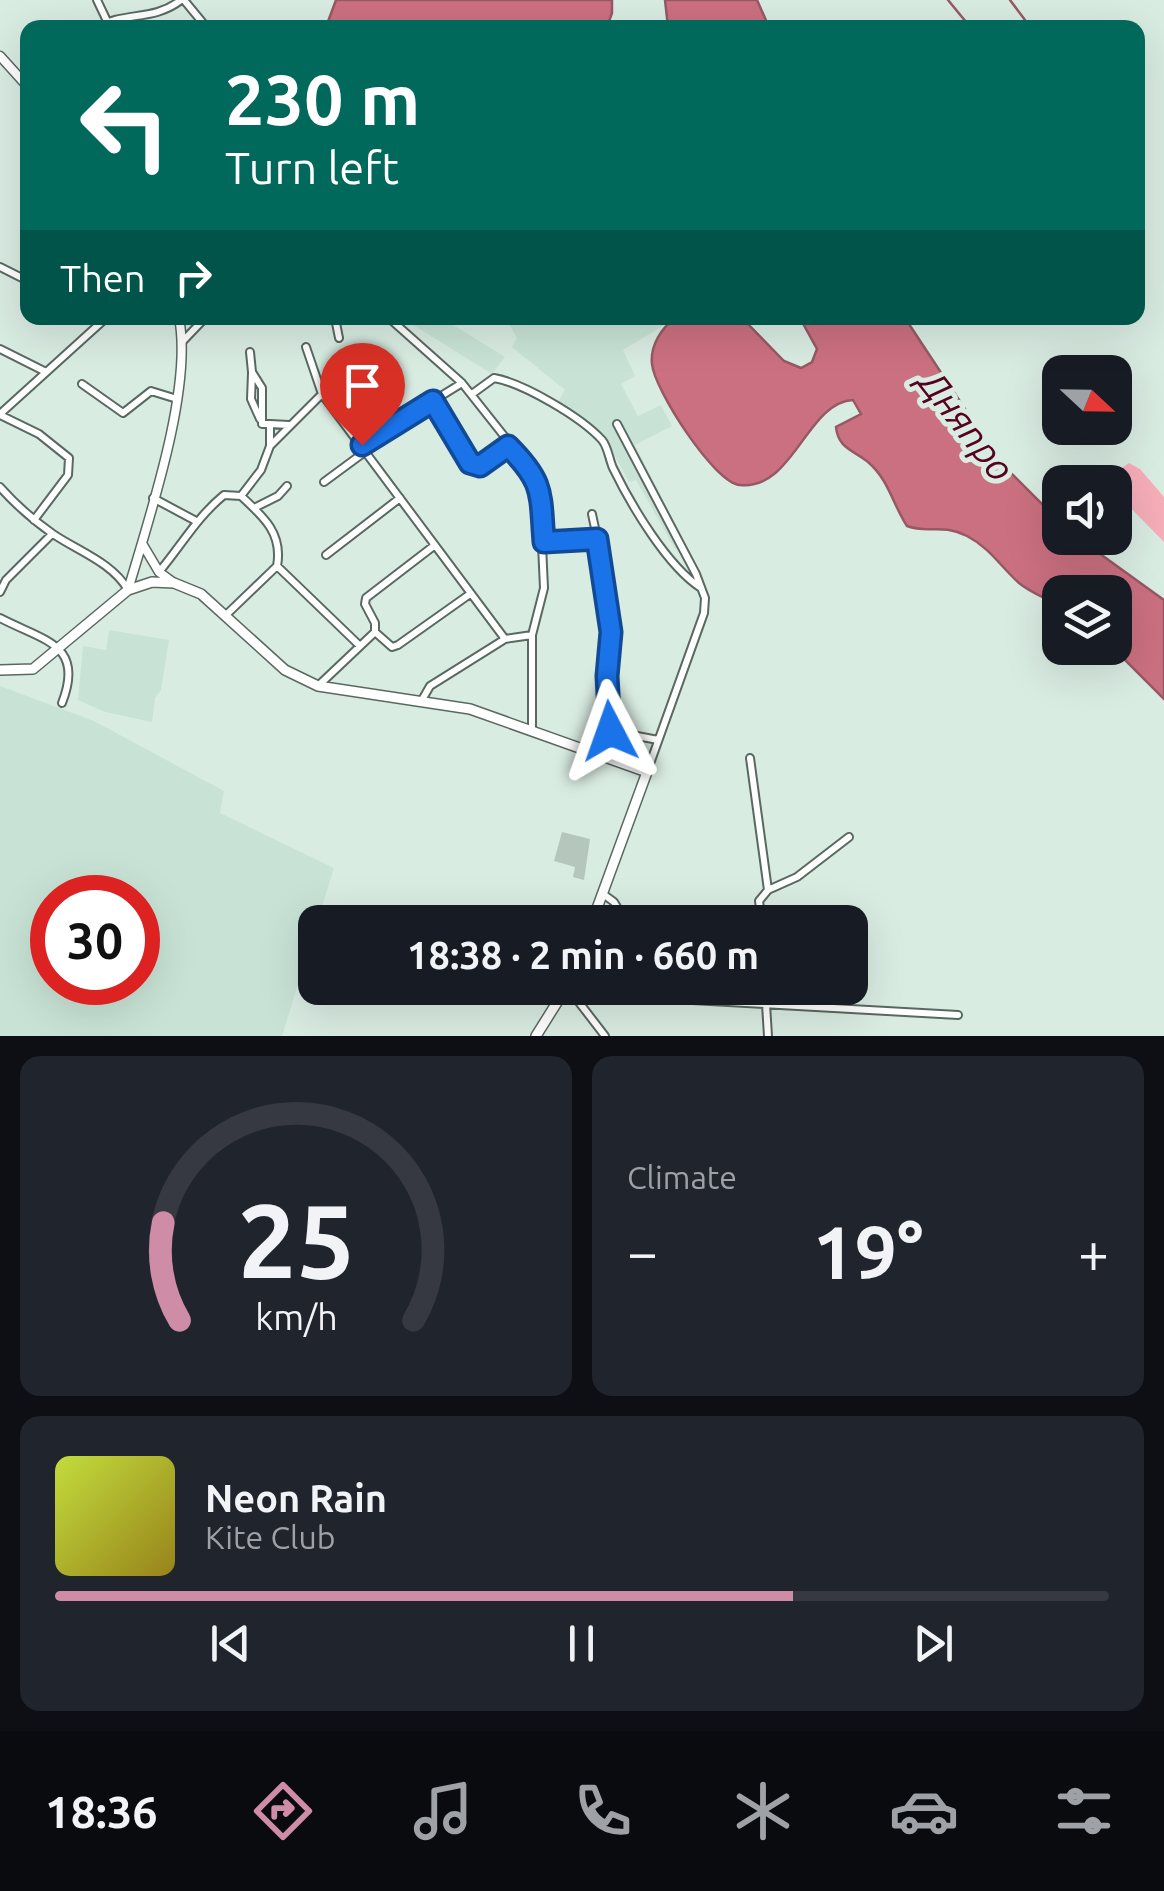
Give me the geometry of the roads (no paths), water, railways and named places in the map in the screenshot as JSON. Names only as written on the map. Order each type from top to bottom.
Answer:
[{"type":"main road","points":[[4,671],[33,669],[128,590],[152,582],[174,582],[194,589],[290,674],[318,686],[470,709],[647,772],[599,905]]},
{"type":"main road","points":[[536,1036],[556,1005]]},
{"type":"street","points":[[115,20],[154,15],[183,0],[200,20]]},
{"type":"street","points":[[0,56],[20,78]]},
{"type":"street","points":[[34,520],[68,475],[70,458],[39,434],[0,414],[95,325]]},
{"type":"street","points":[[128,590],[177,400],[184,341],[181,325]]},
{"type":"street","points":[[184,341],[198,325]]},
{"type":"street","points":[[336,325],[339,338]]},
{"type":"street","points":[[397,325],[462,383],[538,480],[544,588],[532,635],[532,730]]},
{"type":"street","points":[[306,348],[322,394],[505,639]]},
{"type":"street","points":[[0,349],[44,371]]},
{"type":"street","points":[[250,352],[252,372],[262,388],[270,446]]},
{"type":"street","points":[[472,394],[494,378],[510,381],[576,420],[604,442],[612,466],[648,527],[686,578],[702,589]]},
{"type":"street","points":[[324,482],[364,448],[462,383]]},
{"type":"street","points":[[82,384],[123,413],[151,391],[177,400]]},
{"type":"street","points":[[241,496],[261,470],[270,446],[322,394]]},
{"type":"street","points":[[0,396],[10,401]]},
{"type":"street","points":[[433,401],[470,463],[480,466],[508,446]]},
{"type":"street","points":[[266,424],[289,425]]},
{"type":"street","points":[[617,424],[702,589],[704,613],[647,772]]},
{"type":"street","points":[[254,508],[278,496],[287,486]]},
{"type":"street","points":[[0,487],[52,534],[120,576],[128,590]]},
{"type":"street","points":[[159,572],[196,521],[224,495],[241,496],[266,518],[280,547],[277,566],[226,615]]},
{"type":"street","points":[[152,498],[196,521]]},
{"type":"street","points":[[326,555],[400,498]]},
{"type":"street","points":[[592,514],[611,632],[607,676],[610,731],[658,740]]},
{"type":"street","points":[[0,592],[6,580],[52,534]]},
{"type":"street","points":[[544,542],[597,539]]},
{"type":"street","points":[[142,542],[159,572],[174,582]]},
{"type":"street","points":[[318,686],[375,632],[376,623],[364,604],[366,598],[435,545]]},
{"type":"street","points":[[277,566],[360,646]]},
{"type":"street","points":[[0,570],[6,580]]},
{"type":"street","points":[[375,632],[392,646],[398,646],[470,594]]},
{"type":"street","points":[[0,618],[61,649],[69,658],[72,680],[62,703]]},
{"type":"street","points":[[422,700],[430,686],[505,639],[532,635]]},
{"type":"street","points":[[750,758],[768,890]]},
{"type":"street","points":[[760,905],[768,890],[797,877],[849,837]]},
{"type":"street","points":[[603,894],[616,905]]},
{"type":"street","points":[[580,1005],[605,1036]]},
{"type":"street","points":[[766,1005],[768,1036]]},
{"type":"street","points":[[782,1005],[958,1016]]},
{"type":"water","points":[[336,0],[612,0],[610,20],[329,20]]},
{"type":"water","points":[[665,0],[757,0],[766,20],[667,20]]},
{"type":"water","name":"Дняпро","points":[[667,325],[749,325],[784,361],[801,368],[812,362],[817,349],[804,325],[910,325],[1000,462],[1042,504],[1042,555],[1102,555],[1129,575],[1042,575],[1042,596],[1024,587],[967,536],[950,530],[907,526],[881,477],[837,434],[836,427],[861,414],[853,400],[837,404],[823,415],[774,475],[758,483],[740,485],[729,480],[687,433],[655,376],[652,357]]},
{"type":"water","points":[[1132,577],[1164,600],[1164,699],[1130,665]]},
{"type":"waterway","points":[[948,0],[964,20]]},
{"type":"waterway","points":[[1010,0],[1025,20]]}]
